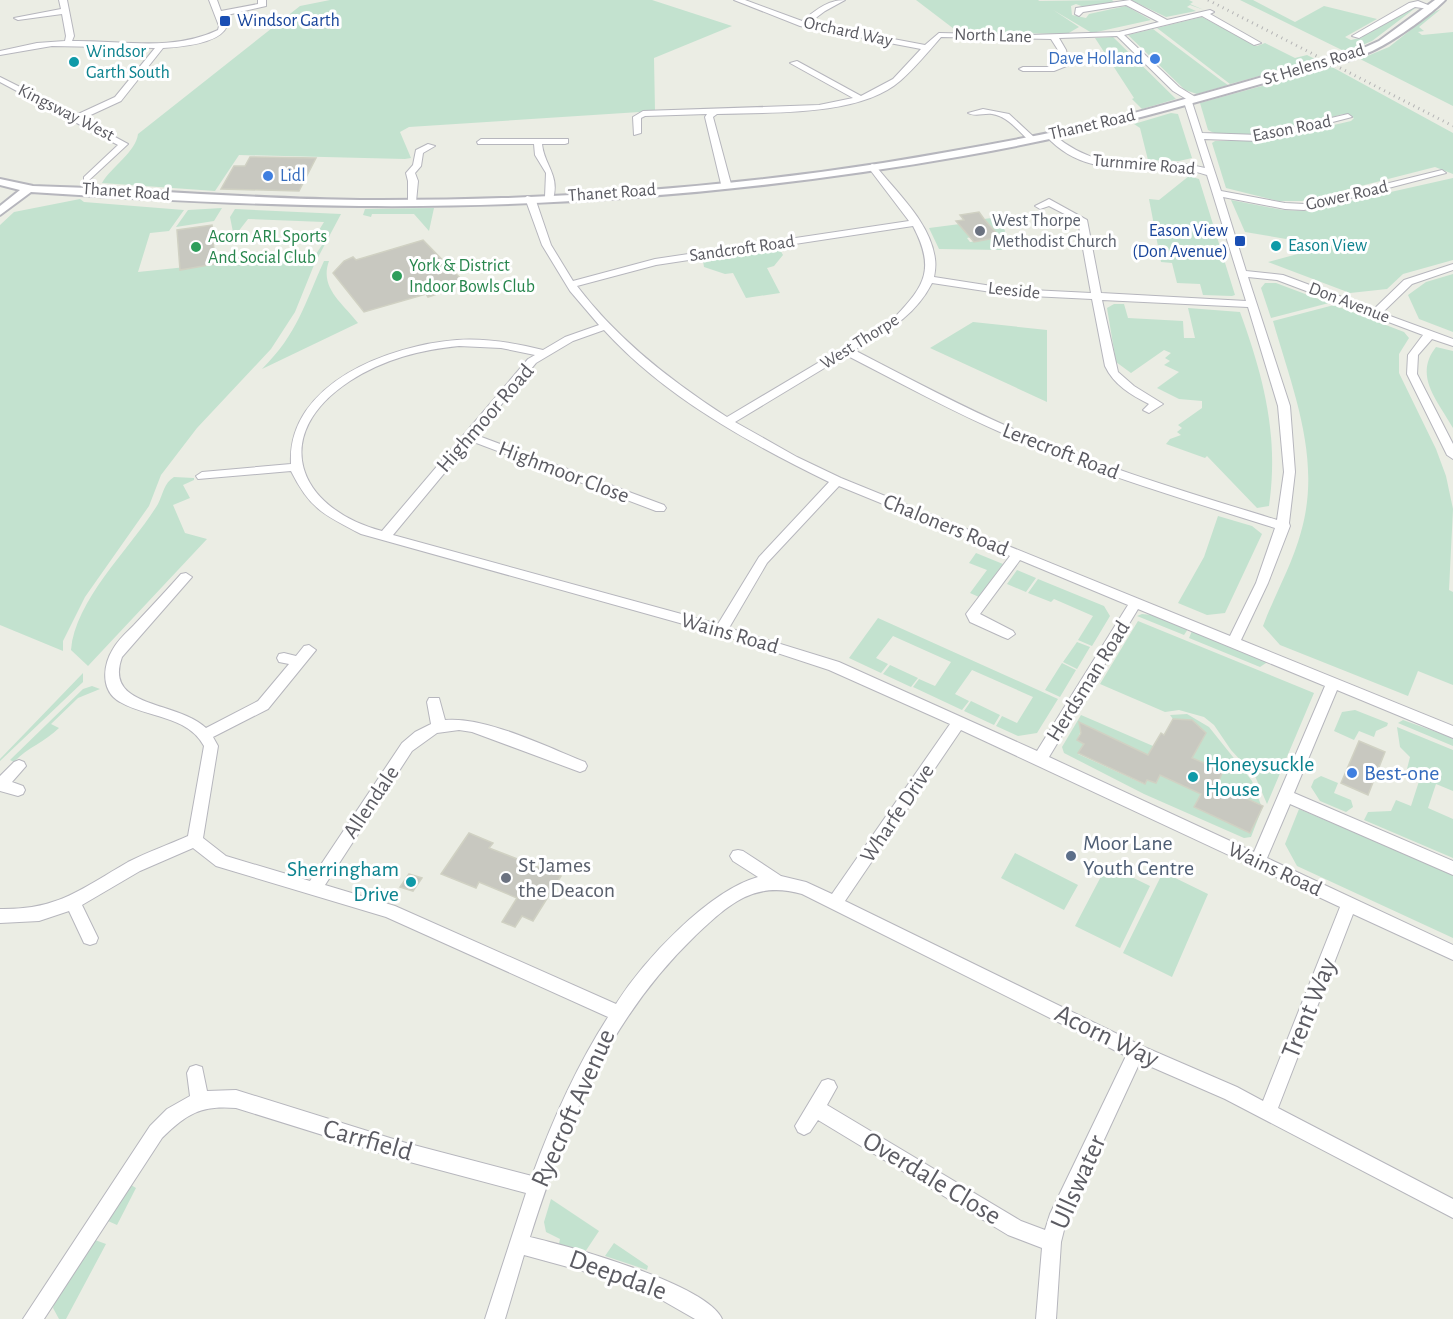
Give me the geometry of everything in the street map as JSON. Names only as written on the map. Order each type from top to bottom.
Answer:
[{"type":"street","points":[[63,0],[70,36],[68,42]]},
{"type":"street","points":[[0,53],[36,45],[68,42],[162,44],[197,42],[215,35],[223,26],[213,0]]},
{"type":"street","points":[[219,14],[262,6],[262,0]]},
{"type":"street","name":"Orchard Way","points":[[738,0],[803,24],[926,48]]},
{"type":"street","points":[[803,24],[822,9],[841,0]]},
{"type":"street","name":"St Helens Road","points":[[1191,101],[1353,55],[1382,43],[1441,0]]},
{"type":"street","points":[[1079,14],[1079,10],[1126,1],[1165,22]]},
{"type":"street","name":"St Helens Road","points":[[1356,36],[1412,5],[1418,3],[1429,7]]},
{"type":"street","points":[[18,18],[65,11]]},
{"type":"street","name":"North Lane","points":[[637,133],[637,117],[643,114],[713,114],[819,108],[861,99],[896,81],[939,35],[1054,37],[1119,34],[1206,12],[1257,43]]},
{"type":"street","points":[[1119,34],[1191,101],[1209,173],[1284,406],[1290,439],[1291,475],[1284,526],[1265,578],[1233,642]]},
{"type":"street","points":[[1023,69],[1054,69],[1065,65],[1062,50],[1054,37]]},
{"type":"street","points":[[75,119],[118,99],[162,44]]},
{"type":"street","points":[[794,63],[861,99]]},
{"type":"street","name":"Kingsway West","points":[[0,79],[124,144],[93,177]]},
{"type":"street","name":"Thanet Road","points":[[0,182],[28,189],[66,188],[234,199],[411,202],[549,197],[726,184],[872,167],[1050,136],[1191,101]]},
{"type":"street","points":[[972,113],[988,110],[1000,112],[1032,139]]},
{"type":"street","points":[[713,114],[709,117],[726,184]]},
{"type":"street","name":"Eason Road","points":[[1200,136],[1259,138],[1348,117]]},
{"type":"street","name":"Turnmire Road","points":[[1050,136],[1071,154],[1093,162],[1191,168],[1209,173]]},
{"type":"street","points":[[481,142],[565,141]]},
{"type":"street","points":[[538,142],[539,155],[550,173],[549,197]]},
{"type":"street","points":[[411,202],[413,181],[410,173],[417,166],[419,152],[431,146]]},
{"type":"street","points":[[872,167],[914,223],[930,253],[931,280]]},
{"type":"street","name":"Gower Road","points":[[1216,192],[1285,206],[1304,207],[1442,173]]},
{"type":"street","points":[[0,212],[28,189]]},
{"type":"street","points":[[1060,197],[1045,204],[1082,220],[1113,372],[1135,392],[1156,404]]},
{"type":"street","name":"Chaloners Road","points":[[530,198],[540,232],[572,284],[606,326],[681,391],[771,449],[837,481],[1453,732]]},
{"type":"street","name":"Sandcroft Road","points":[[572,284],[655,262],[914,223]]},
{"type":"street","points":[[1376,313],[1408,282],[1453,267]]},
{"type":"street","name":"Don Avenue","points":[[1243,274],[1279,277],[1453,343]]},
{"type":"street","name":"Leeside","points":[[931,280],[1011,292],[1252,304]]},
{"type":"street","name":"West Thorpe","points":[[726,422],[906,314],[922,297],[931,280]]},
{"type":"street","name":"Highmoor Road","points":[[384,537],[523,370],[542,353],[569,339],[606,326]]},
{"type":"street","points":[[1430,334],[1413,355],[1412,374],[1453,454]]},
{"type":"street","points":[[202,476],[295,467],[297,436],[311,410],[337,384],[376,362],[417,349],[458,343],[496,343],[542,353]]},
{"type":"street","name":"Lerecroft Road","points":[[847,351],[970,414],[1068,455],[1158,488],[1284,526]]},
{"type":"street","name":"Highmoor Close","points":[[468,436],[660,508]]},
{"type":"street","name":"Wains Road","points":[[295,467],[301,484],[320,508],[347,524],[384,537],[721,630],[834,666],[1040,759],[1453,953]]},
{"type":"street","points":[[721,630],[763,560],[837,481]]},
{"type":"street","points":[[1008,634],[975,619],[973,614],[1018,554]]},
{"type":"street","points":[[186,577],[119,650],[112,662],[111,681],[116,691],[124,698],[187,721],[207,734],[211,746],[195,840]]},
{"type":"street","name":"Herdsman Road","points":[[1040,759],[1136,602]]},
{"type":"street","points":[[207,734],[263,705],[309,650]]},
{"type":"street","points":[[284,657],[299,662]]},
{"type":"street","points":[[1258,861],[1333,683]]},
{"type":"street","points":[[434,702],[439,726]]},
{"type":"street","name":"Wharfe Drive","points":[[836,903],[959,722]]},
{"type":"street","name":"Allendale","points":[[314,888],[407,747],[416,738],[439,726],[476,726],[580,766]]},
{"type":"street","points":[[18,790],[1,785],[19,766]]},
{"type":"street","points":[[1287,796],[1453,868]]},
{"type":"street","points":[[195,840],[221,861],[388,911],[617,1013]]},
{"type":"street","points":[[0,916],[42,915],[74,904],[136,866],[195,840]]},
{"type":"street","points":[[738,856],[775,880]]},
{"type":"street","name":"Acorn Way","points":[[756,884],[775,880],[806,889],[1136,1052],[1268,1111],[1453,1209]]},
{"type":"street","name":"Ryecroft Avenue","points":[[495,1319],[537,1187],[584,1071],[617,1013],[648,974],[696,924],[720,903],[756,884]]},
{"type":"street","points":[[74,904],[90,938]]},
{"type":"street","name":"Trent Way","points":[[1268,1111],[1349,905]]},
{"type":"street","name":"Ullswater","points":[[1046,1319],[1052,1242],[1061,1209],[1136,1052]]},
{"type":"street","points":[[196,1073],[199,1099]]},
{"type":"street","points":[[804,1126],[828,1088]]},
{"type":"street","name":"Carrfield","points":[[33,1319],[156,1132],[170,1117],[199,1099],[217,1096],[236,1098],[406,1152],[537,1187]]},
{"type":"street","name":"Overdale Close","points":[[815,1108],[1015,1228],[1052,1242]]},
{"type":"street","name":"Deepdale","points":[[518,1244],[622,1272],[670,1292],[712,1319]]},
{"type":"green space","points":[[330,0],[652,0],[732,26],[654,58],[655,111],[409,127],[400,132],[411,158],[405,159],[239,155],[215,191],[102,183],[133,147],[138,134],[300,6]]},
{"type":"green space","points":[[916,0],[1038,0],[1079,27],[1067,34],[958,32]]},
{"type":"green space","points":[[1112,0],[1114,2],[1084,7],[1076,4],[1071,6],[1072,15],[1086,18],[1089,14],[1126,6],[1151,20],[1092,33],[1038,1]]},
{"type":"green space","points":[[1131,0],[1189,0],[1193,2],[1190,4],[1204,10],[1190,5],[1187,7],[1196,11],[1166,17]]},
{"type":"green space","points":[[1240,0],[1253,0],[1295,22],[1324,6],[1377,19],[1345,37],[1351,40],[1363,37],[1362,35],[1418,6],[1372,41],[1346,52]]},
{"type":"green space","points":[[1441,9],[1419,27],[1424,31],[1418,32],[1422,35],[1453,32],[1453,106],[1360,59],[1389,47],[1432,13]]},
{"type":"green space","points":[[1202,17],[1257,46],[1265,43],[1295,58],[1307,55],[1317,60],[1230,84],[1157,28]]},
{"type":"green space","points":[[1153,29],[1228,85],[1197,94],[1185,90],[1128,35]]},
{"type":"green space","points":[[1113,37],[1176,99],[1142,109],[1132,99],[1134,98],[1095,38]]},
{"type":"green space","points":[[1332,67],[1453,133],[1453,174],[1435,167],[1302,201],[1278,201],[1226,188],[1212,143],[1215,141],[1266,141],[1351,121],[1354,118],[1343,114],[1274,131],[1236,135],[1220,134],[1208,130],[1200,103]]},
{"type":"green space","points":[[1171,113],[1178,114],[1192,158],[1179,161],[1148,160],[1140,128],[1134,124]]},
{"type":"green space","points":[[1189,176],[1199,179],[1235,295],[1203,295],[1200,284],[1177,283],[1172,263],[1161,262],[1149,199],[1159,200]]},
{"type":"green space","points":[[1453,178],[1453,260],[1403,274],[1387,289],[1350,293],[1268,262],[1327,246],[1245,232],[1231,200],[1283,210],[1306,211]]},
{"type":"green space","points":[[80,199],[84,202],[184,210],[169,231],[150,233],[138,272],[215,264],[226,253],[316,254],[322,245],[311,243],[324,222],[248,219],[234,237],[230,217],[235,209],[341,214],[314,265],[295,312],[271,349],[197,428],[161,475],[149,506],[85,597],[63,641],[63,651],[0,625],[0,225],[14,212]]},
{"type":"green space","points":[[222,208],[214,221],[176,227],[188,210]]},
{"type":"green space","points":[[434,208],[429,231],[414,214],[372,214],[371,217],[363,215],[365,209]]},
{"type":"green space","points":[[999,217],[1005,231],[1002,250],[939,249],[929,228],[960,224],[971,237],[967,238],[970,242],[999,237],[984,219]]},
{"type":"green space","points":[[779,248],[783,255],[774,266],[767,268],[780,293],[746,298],[733,273],[725,274],[704,267],[703,261]]},
{"type":"green space","points":[[324,261],[329,261],[327,279],[334,295],[358,323],[262,369],[292,331]]},
{"type":"green space","points":[[1453,274],[1453,332],[1419,319],[1408,295],[1426,282]]},
{"type":"green space","points":[[1265,283],[1276,283],[1329,303],[1271,318],[1261,288]]},
{"type":"green space","points":[[1114,304],[1124,304],[1128,318],[1183,321],[1184,338],[1195,338],[1188,308],[1240,312],[1256,360],[1271,431],[1272,480],[1269,506],[1257,508],[1207,456],[1205,458],[1166,444],[1170,439],[1181,435],[1177,432],[1182,428],[1178,425],[1202,408],[1202,401],[1179,399],[1157,388],[1179,372],[1164,365],[1170,361],[1165,358],[1171,353],[1164,350],[1131,373],[1116,362],[1107,308]]},
{"type":"green space","points":[[1334,305],[1404,332],[1409,338],[1399,354],[1399,373],[1436,449],[1446,476],[1453,509],[1449,590],[1453,592],[1453,685],[1418,671],[1408,696],[1280,645],[1263,626],[1301,532],[1307,505],[1308,478],[1307,452],[1302,425],[1273,321]]},
{"type":"green space","points":[[973,322],[1047,330],[1047,402],[930,348]]},
{"type":"green space","points":[[1436,347],[1453,351],[1453,428],[1435,398],[1427,378],[1427,368]]},
{"type":"green space","points":[[174,477],[194,478],[183,485],[190,498],[173,505],[185,533],[207,539],[88,666],[71,650],[75,631],[83,612],[93,593],[147,521],[166,486]]},
{"type":"green space","points":[[1218,516],[1252,526],[1262,534],[1225,613],[1207,615],[1178,603],[1204,557]]},
{"type":"green space","points":[[976,553],[1003,564],[979,597],[970,593],[987,570],[969,563]]},
{"type":"green space","points":[[1017,570],[1036,578],[1026,592],[1007,584]]},
{"type":"green space","points":[[1038,579],[1104,606],[1110,616],[1092,646],[1078,640],[1093,616],[1054,599],[1051,602],[1028,593]]},
{"type":"green space","points":[[1152,615],[1188,629],[1184,635],[1137,616]]},
{"type":"green space","points":[[878,618],[1058,699],[1037,733],[1018,736],[996,726],[1002,716],[1017,723],[1033,697],[972,670],[955,694],[969,701],[962,710],[913,687],[919,679],[935,686],[951,662],[893,636],[876,658],[888,664],[881,673],[849,658]]},
{"type":"green space","points":[[1138,621],[1314,693],[1267,804],[1255,776],[1231,750],[1214,725],[1204,717],[1179,710],[1165,712],[1100,684]]},
{"type":"green space","points":[[1192,631],[1266,661],[1266,663],[1260,667],[1189,638]]},
{"type":"green space","points":[[1077,642],[1090,647],[1077,669],[1063,662]]},
{"type":"green space","points":[[1062,663],[1076,670],[1060,697],[1045,690]]},
{"type":"green space","points":[[890,665],[918,678],[911,687],[883,674]]},
{"type":"green space","points":[[83,673],[83,682],[0,761],[0,759]]},
{"type":"green space","points":[[92,686],[100,689],[78,698],[51,724],[59,728],[54,733],[14,762],[10,760],[83,689]]},
{"type":"green space","points":[[971,701],[1000,715],[994,725],[964,711]]},
{"type":"green space","points":[[1355,710],[1388,723],[1387,726],[1376,731],[1374,737],[1359,731],[1354,740],[1334,731],[1342,712]]},
{"type":"green space","points":[[1187,714],[1209,727],[1252,781],[1261,805],[1217,785],[1223,771],[1192,758],[1205,733],[1192,720],[1173,719],[1170,715]]},
{"type":"green space","points":[[1081,715],[1160,749],[1155,758],[1082,728],[1077,740],[1084,744],[1078,754],[1144,784],[1147,780],[1156,783],[1160,775],[1201,794],[1194,807],[1250,832],[1263,806],[1251,837],[1244,838],[1144,794],[1064,753],[1062,747]]},
{"type":"green space","points":[[1403,720],[1453,738],[1453,746],[1398,723]]},
{"type":"green space","points":[[1397,727],[1453,750],[1453,791],[1436,784],[1428,808],[1453,819],[1453,858],[1364,820],[1368,812],[1391,811],[1396,800],[1411,806],[1421,775],[1407,769],[1410,757],[1400,747]]},
{"type":"green space","points":[[1321,776],[1338,783],[1334,793],[1351,800],[1353,807],[1346,812],[1320,801],[1311,787],[1314,780]]},
{"type":"green space","points":[[1299,809],[1453,874],[1453,938],[1297,866],[1285,844]]},
{"type":"green space","points":[[1015,853],[1078,885],[1064,910],[1001,878]]},
{"type":"green space","points":[[1107,865],[1150,886],[1120,948],[1075,926]]},
{"type":"green space","points":[[1163,872],[1208,894],[1172,977],[1123,953]]},
{"type":"green space","points":[[131,1185],[136,1188],[117,1225],[108,1221]]},
{"type":"green space","points":[[551,1199],[599,1231],[585,1252],[559,1244],[560,1239],[546,1232],[544,1222]]},
{"type":"green space","points":[[95,1240],[106,1244],[66,1319],[59,1319],[53,1308],[56,1297]]},
{"type":"green space","points":[[614,1243],[648,1266],[647,1270],[605,1256]]},
{"type":"building","name":"Lidl","points":[[250,157],[316,158],[299,191],[221,189],[234,166],[245,166]]},
{"type":"building","name":"West Thorpe Methodist Church","points":[[979,212],[1000,237],[974,242],[956,221],[964,220],[960,215]]},
{"type":"building","name":"Acorn ARL Sports And Social Club","points":[[212,225],[215,264],[180,270],[177,230]]},
{"type":"building","name":"York & District Indoor Bowls Club","points":[[423,240],[461,279],[443,292],[428,297],[426,294],[364,312],[333,273],[344,261],[353,257],[356,260]]},
{"type":"building","name":"Honeysuckle House","points":[[1173,719],[1192,720],[1206,733],[1192,758],[1223,771],[1217,785],[1263,806],[1250,833],[1194,807],[1201,794],[1160,775],[1156,783],[1147,780],[1145,784],[1078,753],[1084,744],[1077,740],[1081,733],[1079,722],[1148,755],[1161,733],[1164,735]]},
{"type":"building","points":[[1359,741],[1385,752],[1368,795],[1341,783]]},
{"type":"building","name":"St James the Deacon","points":[[469,833],[493,843],[489,848],[561,876],[533,921],[522,916],[515,927],[502,922],[517,898],[479,882],[476,888],[441,874]]},
{"type":"building","name":"Sherringham Drive","points":[[409,874],[422,878],[413,891],[400,887]]},
{"type":"railway","points":[[1208,0],[1453,126]]},
{"type":"place","name":"Windsor Garth","points":[[225,21]]},
{"type":"place","name":"Dave Holland","points":[[1155,59]]},
{"type":"place","name":"Windsor Garth South","points":[[74,62]]},
{"type":"place","name":"Lidl","points":[[268,176]]},
{"type":"place","name":"West Thorpe Methodist Church","points":[[980,231]]},
{"type":"place","name":"Eason View (Don Avenue)","points":[[1240,241]]},
{"type":"place","name":"Eason View","points":[[1276,246]]},
{"type":"place","name":"Acorn ARL Sports And Social Club","points":[[196,247]]},
{"type":"place","name":"York & District Indoor Bowls Club","points":[[397,276]]},
{"type":"place","name":"Best-one","points":[[1352,773]]},
{"type":"place","name":"Honeysuckle House","points":[[1193,777]]},
{"type":"place","name":"Moor Lane Youth Centre","points":[[1071,856]]},
{"type":"place","name":"St James the Deacon","points":[[506,878]]},
{"type":"place","name":"Sherringham Drive","points":[[411,882]]}]
